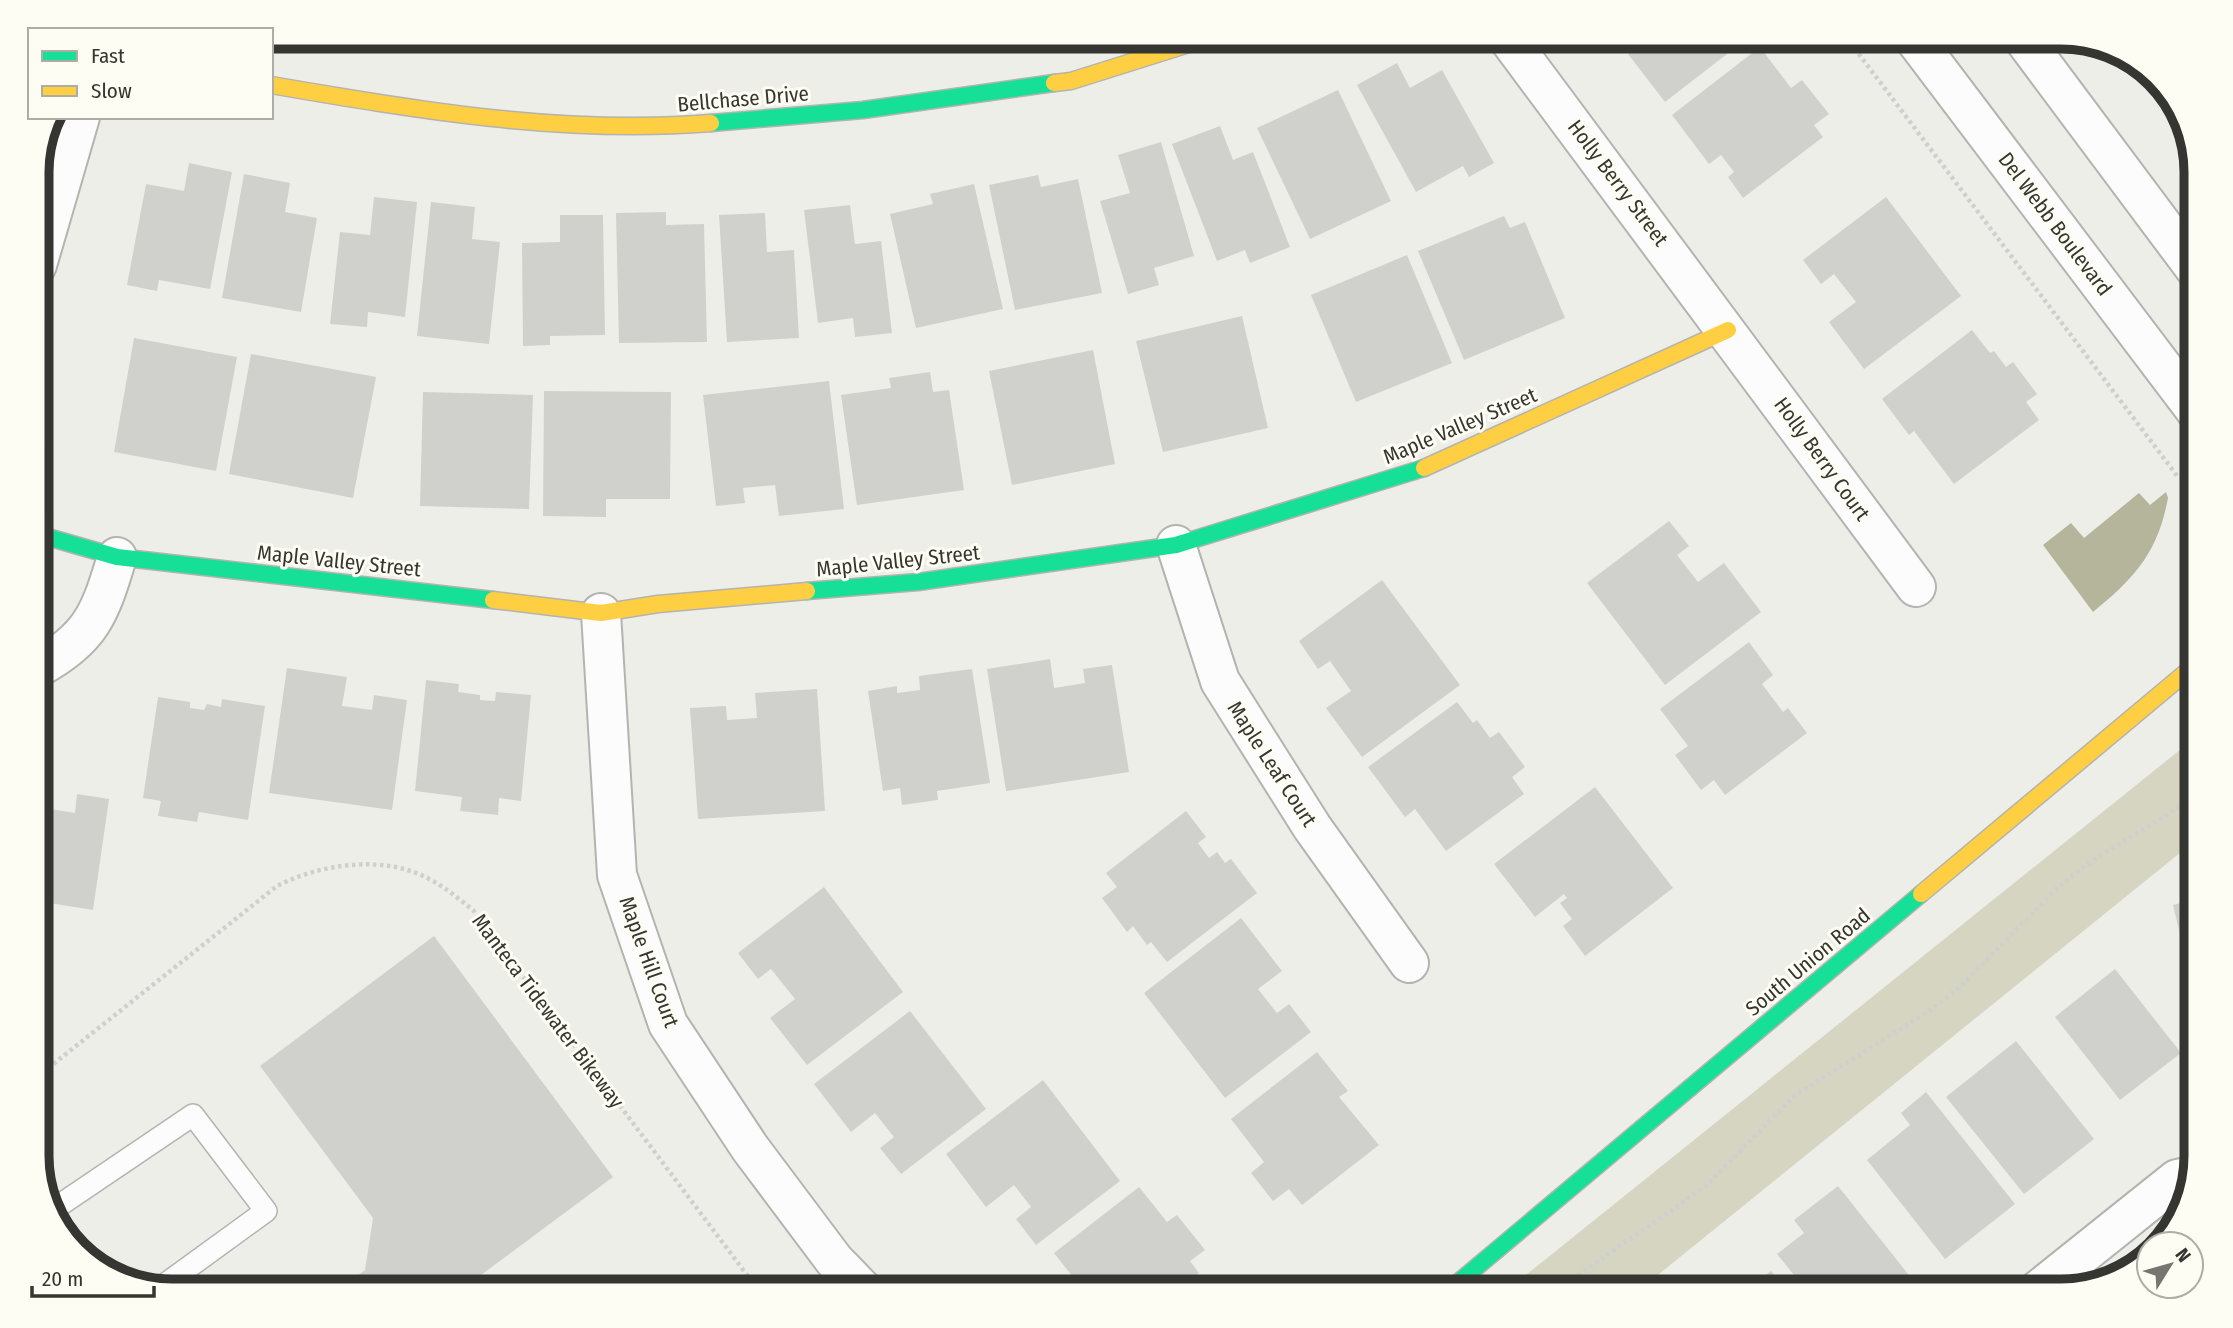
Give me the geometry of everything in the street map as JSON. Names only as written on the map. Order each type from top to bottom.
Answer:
[{"type":"street","name":"Bellchase Drive","points":[[273,85],[444,115],[651,128],[863,110],[1071,80],[1173,49]]},
{"type":"street","name":"Holly Berry Street","points":[[1516,49],[1728,330]]},
{"type":"street","name":"Del Webb Boulevard","points":[[1922,49],[2184,395]]},
{"type":"street","points":[[2031,49],[2184,254]]},
{"type":"street","points":[[49,224],[79,119]]},
{"type":"street","name":"Maple Valley Street","points":[[49,537],[117,557],[601,613],[658,604],[918,582],[1176,545],[1419,470],[1728,330]]},
{"type":"street","name":"Holly Berry Court","points":[[1728,330],[1916,587]]},
{"type":"street","name":"Maple Leaf Court","points":[[1176,545],[1220,681],[1312,827],[1409,963]]},
{"type":"street","points":[[49,662],[86,632],[103,606],[117,557]]},
{"type":"street","name":"Maple Hill Court","points":[[601,613],[617,875],[668,1024],[750,1148],[834,1260],[852,1279]]},
{"type":"street","name":"South Union Road","points":[[1462,1279],[2184,674]]},
{"type":"street","points":[[2052,1279],[2177,1179],[2182,1178]]},
{"type":"lane","points":[[60,1205],[193,1115],[266,1211],[172,1279]]},
{"type":"path","points":[[1855,49],[2178,477],[2184,478]]},
{"type":"path","points":[[1572,1279],[1706,1186],[1794,1096],[1931,1010],[1962,985],[2066,881],[2184,801]]},
{"type":"path","name":"Manteca Tidewater Bikeway","points":[[49,1067],[276,886],[295,877],[326,869],[360,865],[396,867],[427,877],[473,910],[750,1279]]},
{"type":"shaded area","points":[[2166,492],[2168,498],[2164,517],[2151,549],[2133,575],[2093,612],[2043,545],[2071,523],[2084,538],[2139,493],[2150,505]]},
{"type":"shaded area","points":[[49,589],[51,595],[52,614],[49,623]]},
{"type":"shaded area","points":[[2184,747],[2184,850],[1653,1279],[1521,1279]]},
{"type":"building","points":[[1634,49],[1733,49],[1665,102],[1628,54]]},
{"type":"building","points":[[1757,49],[1762,49],[1791,88],[1802,80],[1829,114],[1814,125],[1823,137],[1743,198],[1728,177],[1734,172],[1721,155],[1709,164],[1672,115]]},
{"type":"building","points":[[1397,63],[1410,88],[1442,70],[1494,163],[1469,177],[1463,166],[1416,192],[1357,85]]},
{"type":"building","points":[[1338,90],[1391,201],[1310,239],[1257,128]]},
{"type":"building","points":[[1220,126],[1233,160],[1253,152],[1290,247],[1250,263],[1245,250],[1217,261],[1172,144]]},
{"type":"building","points":[[1161,142],[1194,256],[1154,268],[1159,285],[1128,294],[1100,201],[1130,193],[1118,155]]},
{"type":"building","points":[[189,163],[232,172],[210,289],[159,280],[157,291],[127,285],[146,184],[184,191]]},
{"type":"building","points":[[244,174],[290,183],[285,212],[317,218],[301,312],[222,298]]},
{"type":"building","points":[[1038,175],[1041,187],[1078,179],[1102,293],[1015,310],[989,185]]},
{"type":"building","points":[[974,184],[1003,309],[916,328],[890,214],[933,204],[930,194]]},
{"type":"building","points":[[374,197],[417,202],[405,317],[368,312],[367,327],[330,324],[340,232],[370,235]]},
{"type":"building","points":[[1886,197],[1961,296],[1864,369],[1829,322],[1856,302],[1834,274],[1821,284],[1803,260]]},
{"type":"building","points":[[431,202],[475,207],[472,239],[500,242],[489,344],[417,336]]},
{"type":"building","points":[[850,205],[855,244],[881,241],[892,333],[855,337],[853,318],[818,323],[804,210]]},
{"type":"building","points":[[666,212],[666,225],[704,224],[707,342],[619,343],[616,213]]},
{"type":"building","points":[[765,213],[767,252],[794,250],[799,338],[727,342],[719,215]]},
{"type":"building","points":[[560,215],[603,215],[605,335],[550,336],[550,345],[523,346],[522,243],[560,242]]},
{"type":"building","points":[[1504,216],[1510,228],[1525,222],[1565,318],[1464,360],[1418,251]]},
{"type":"building","points":[[1407,255],[1452,363],[1356,402],[1311,295]]},
{"type":"building","points":[[1242,316],[1268,428],[1163,452],[1136,341]]},
{"type":"building","points":[[1972,330],[1990,353],[1994,351],[2006,367],[2013,362],[2037,394],[2026,402],[2039,420],[1954,484],[1914,431],[1909,435],[1882,399]]},
{"type":"building","points":[[134,338],[237,357],[216,471],[114,452]]},
{"type":"building","points":[[1093,350],[1115,464],[1012,485],[989,371]]},
{"type":"building","points":[[251,354],[376,377],[353,498],[229,474]]},
{"type":"building","points":[[930,372],[933,392],[949,390],[964,490],[857,505],[841,395],[891,388],[889,378]]},
{"type":"building","points":[[829,381],[844,509],[779,516],[775,485],[743,488],[745,503],[716,506],[703,395]]},
{"type":"building","points":[[544,391],[671,392],[670,499],[606,499],[606,517],[543,516]]},
{"type":"building","points":[[423,392],[533,395],[529,509],[420,506]]},
{"type":"building","points":[[1669,521],[1689,546],[1677,555],[1698,582],[1724,563],[1761,612],[1665,685],[1587,583]]},
{"type":"building","points":[[1382,580],[1460,685],[1362,757],[1326,708],[1351,691],[1330,661],[1318,669],[1299,641]]},
{"type":"building","points":[[1749,642],[1773,675],[1762,684],[1783,712],[1788,708],[1807,733],[1725,795],[1714,780],[1701,790],[1675,755],[1688,746],[1660,709]]},
{"type":"building","points":[[1050,659],[1054,688],[1085,683],[1083,669],[1112,665],[1129,772],[1006,791],[987,669]]},
{"type":"building","points":[[287,668],[347,677],[342,706],[372,710],[374,695],[407,700],[392,810],[269,793]]},
{"type":"building","points":[[972,669],[990,783],[937,791],[938,800],[902,805],[900,788],[883,791],[868,691],[897,686],[897,693],[920,690],[919,676]]},
{"type":"building","points":[[426,680],[459,684],[458,692],[480,695],[480,700],[495,701],[496,692],[531,695],[521,801],[499,798],[498,815],[460,811],[462,797],[415,791]]},
{"type":"building","points":[[817,689],[825,811],[698,819],[690,708],[726,706],[727,720],[757,718],[755,693]]},
{"type":"building","points":[[158,697],[190,702],[190,708],[204,710],[207,704],[221,707],[222,699],[265,706],[248,820],[199,812],[197,822],[158,816],[161,801],[143,798]]},
{"type":"building","points":[[1457,702],[1473,723],[1477,720],[1490,738],[1499,732],[1525,767],[1512,777],[1524,794],[1446,851],[1415,809],[1405,817],[1368,767]]},
{"type":"building","points":[[1595,787],[1673,888],[1585,956],[1563,926],[1572,919],[1560,903],[1567,898],[1564,894],[1535,917],[1494,864]]},
{"type":"building","points":[[77,794],[109,799],[93,910],[49,903],[49,809],[75,813]]},
{"type":"building","points":[[1186,811],[1206,837],[1198,843],[1209,858],[1217,852],[1225,863],[1231,859],[1257,893],[1167,962],[1151,942],[1147,945],[1133,926],[1127,932],[1102,898],[1117,887],[1106,873]]},
{"type":"building","points":[[824,887],[903,992],[807,1065],[770,1018],[795,999],[771,969],[758,979],[738,953]]},
{"type":"building","points":[[2184,902],[2184,952],[2173,905]]},
{"type":"building","points":[[1241,918],[1282,971],[1258,989],[1277,1013],[1289,1004],[1311,1032],[1225,1098],[1144,993]]},
{"type":"building","points":[[434,936],[613,1177],[477,1279],[353,1279],[365,1270],[373,1218],[260,1066]]},
{"type":"building","points":[[2115,969],[2181,1053],[2120,1100],[2055,1017]]},
{"type":"building","points":[[910,1011],[986,1109],[901,1174],[880,1148],[894,1137],[875,1113],[851,1132],[814,1084]]},
{"type":"building","points":[[2016,1041],[2094,1139],[2024,1194],[1946,1097]]},
{"type":"building","points":[[1317,1052],[1348,1091],[1339,1097],[1379,1145],[1302,1205],[1289,1189],[1273,1201],[1251,1173],[1264,1162],[1231,1119]]},
{"type":"building","points":[[1043,1080],[1120,1181],[1036,1245],[1016,1219],[1031,1207],[1014,1185],[986,1207],[946,1154]]},
{"type":"building","points":[[1926,1092],[2015,1204],[1945,1259],[1867,1160],[1910,1125],[1901,1113]]},
{"type":"building","points":[[1838,1186],[1912,1279],[1797,1279],[1777,1254],[1804,1233],[1794,1220]]},
{"type":"building","points":[[1139,1187],[1167,1222],[1177,1215],[1205,1250],[1190,1261],[1199,1273],[1191,1279],[1075,1279],[1054,1253]]},
{"type":"building","points":[[1771,1271],[1777,1279],[1761,1279]]},
{"type":"traffic: fast","points":[[711,123],[863,110],[1054,83]]},
{"type":"traffic: fast","points":[[807,591],[918,582],[1176,545],[1424,468]]},
{"type":"traffic: fast","points":[[49,537],[117,557],[493,600]]},
{"type":"traffic: fast","points":[[1462,1279],[1921,894]]},
{"type":"traffic: slow","points":[[1054,83],[1071,81],[1173,49]]},
{"type":"traffic: slow","points":[[273,85],[435,111],[545,123],[601,126],[711,123]]},
{"type":"traffic: slow","points":[[1424,468],[1728,330]]},
{"type":"traffic: slow","points":[[493,600],[601,613],[658,604],[807,591]]},
{"type":"traffic: slow","points":[[1921,894],[2184,674]]}]
